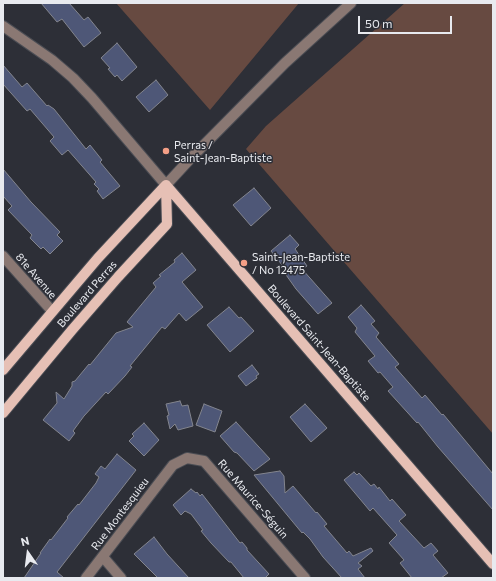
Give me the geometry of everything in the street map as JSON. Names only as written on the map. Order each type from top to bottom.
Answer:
[{"type":"main road","name":"Boulevard Perras","points":[[3,370],[103,253],[166,185]]},
{"type":"main road","name":"Boulevard Perras","points":[[3,413],[72,330],[167,224],[166,185]]},
{"type":"main road","name":"Boulevard Saint-Jean-Baptiste","points":[[166,185],[493,564]]},
{"type":"street","name":"Boulevard Perras","points":[[166,185],[285,63],[351,3]]},
{"type":"street","name":"Boulevard Saint-Jean-Baptiste","points":[[3,26],[52,60],[73,78],[92,98],[166,185]]},
{"type":"street","name":"81e Avenue","points":[[3,256],[52,311]]},
{"type":"street","name":"Rue Maurice-Séguin","points":[[173,465],[187,458],[204,461],[305,578]]},
{"type":"street","name":"Rue Montesquieu","points":[[86,578],[173,465]]},
{"type":"street","points":[[103,557],[120,578]]},
{"type":"shaded area","points":[[116,3],[299,3],[210,110]]},
{"type":"shaded area","points":[[405,3],[493,3],[493,434],[246,149],[266,126]]},
{"type":"building","points":[[41,3],[69,3],[84,20],[88,17],[101,33],[84,47],[62,19],[57,22]]},
{"type":"building","points":[[117,43],[137,67],[122,81],[117,75],[115,77],[108,69],[110,68],[101,58]]},
{"type":"building","points":[[3,65],[22,87],[27,83],[47,106],[48,105],[54,109],[86,149],[90,145],[102,160],[100,162],[120,186],[103,199],[97,191],[99,189],[94,184],[96,182],[68,150],[62,155],[50,141],[54,137],[30,109],[27,111],[3,84]]},
{"type":"building","points":[[156,80],[168,95],[149,112],[136,97]]},
{"type":"building","points":[[3,169],[31,202],[60,232],[57,235],[63,241],[50,254],[43,247],[41,249],[30,238],[32,235],[8,210],[12,206],[3,196]]},
{"type":"building","points":[[254,188],[271,208],[251,226],[233,205]]},
{"type":"building","points":[[290,235],[299,245],[295,249],[307,266],[302,269],[332,303],[318,314],[296,289],[284,272],[286,270],[271,251]]},
{"type":"building","points":[[182,253],[196,270],[182,282],[203,307],[186,321],[179,313],[165,329],[162,327],[130,366],[132,367],[125,376],[108,394],[106,392],[84,416],[73,431],[75,433],[69,441],[43,420],[57,403],[56,392],[64,399],[72,386],[72,382],[75,381],[89,364],[90,365],[116,333],[133,327],[127,322],[156,287],[153,283],[161,276],[159,275],[175,262],[174,260]]},
{"type":"building","points":[[361,305],[375,321],[371,324],[379,333],[376,337],[399,364],[395,367],[422,398],[425,395],[442,415],[443,414],[493,474],[493,510],[418,422],[417,423],[388,391],[393,387],[368,361],[375,356],[355,332],[357,328],[348,317]]},
{"type":"building","points":[[229,307],[254,331],[230,352],[207,325]]},
{"type":"building","points":[[252,365],[259,374],[256,376],[257,378],[246,386],[238,376]]},
{"type":"building","points":[[180,401],[182,406],[188,405],[193,426],[178,430],[175,424],[170,429],[167,416],[169,415],[166,404]]},
{"type":"building","points":[[204,404],[222,411],[215,432],[196,425]]},
{"type":"building","points":[[305,404],[327,428],[311,442],[290,417]]},
{"type":"building","points":[[236,422],[270,459],[254,471],[220,436]]},
{"type":"building","points":[[144,423],[159,440],[144,456],[129,441],[134,436],[132,434]]},
{"type":"building","points":[[117,454],[136,470],[57,572],[64,578],[24,578],[50,539],[51,540],[68,518],[67,517],[78,504],[79,505],[96,483],[99,477],[95,474],[101,466],[105,469]]},
{"type":"building","points":[[280,471],[284,476],[285,493],[293,486],[327,524],[324,526],[347,553],[349,551],[353,556],[371,548],[373,551],[358,563],[362,566],[358,569],[365,578],[342,578],[254,475]]},
{"type":"building","points":[[354,472],[357,475],[359,473],[371,486],[374,484],[378,489],[379,487],[390,501],[392,499],[406,515],[399,521],[424,548],[431,543],[438,551],[433,555],[448,573],[441,578],[412,578],[400,563],[404,560],[389,543],[397,535],[373,508],[370,511],[344,480]]},
{"type":"building","points":[[191,489],[196,493],[197,492],[200,496],[202,494],[240,543],[242,542],[247,550],[269,574],[265,578],[244,578],[231,562],[229,562],[201,531],[203,530],[191,514],[185,511],[181,515],[173,505]]},
{"type":"building","points":[[154,537],[189,578],[158,578],[134,554]]},
{"type":"place","name":"Perras / Saint-Jean-Baptiste","points":[[166,151]]},
{"type":"place","name":"Saint-Jean-Baptiste / No 12475","points":[[244,263]]}]
